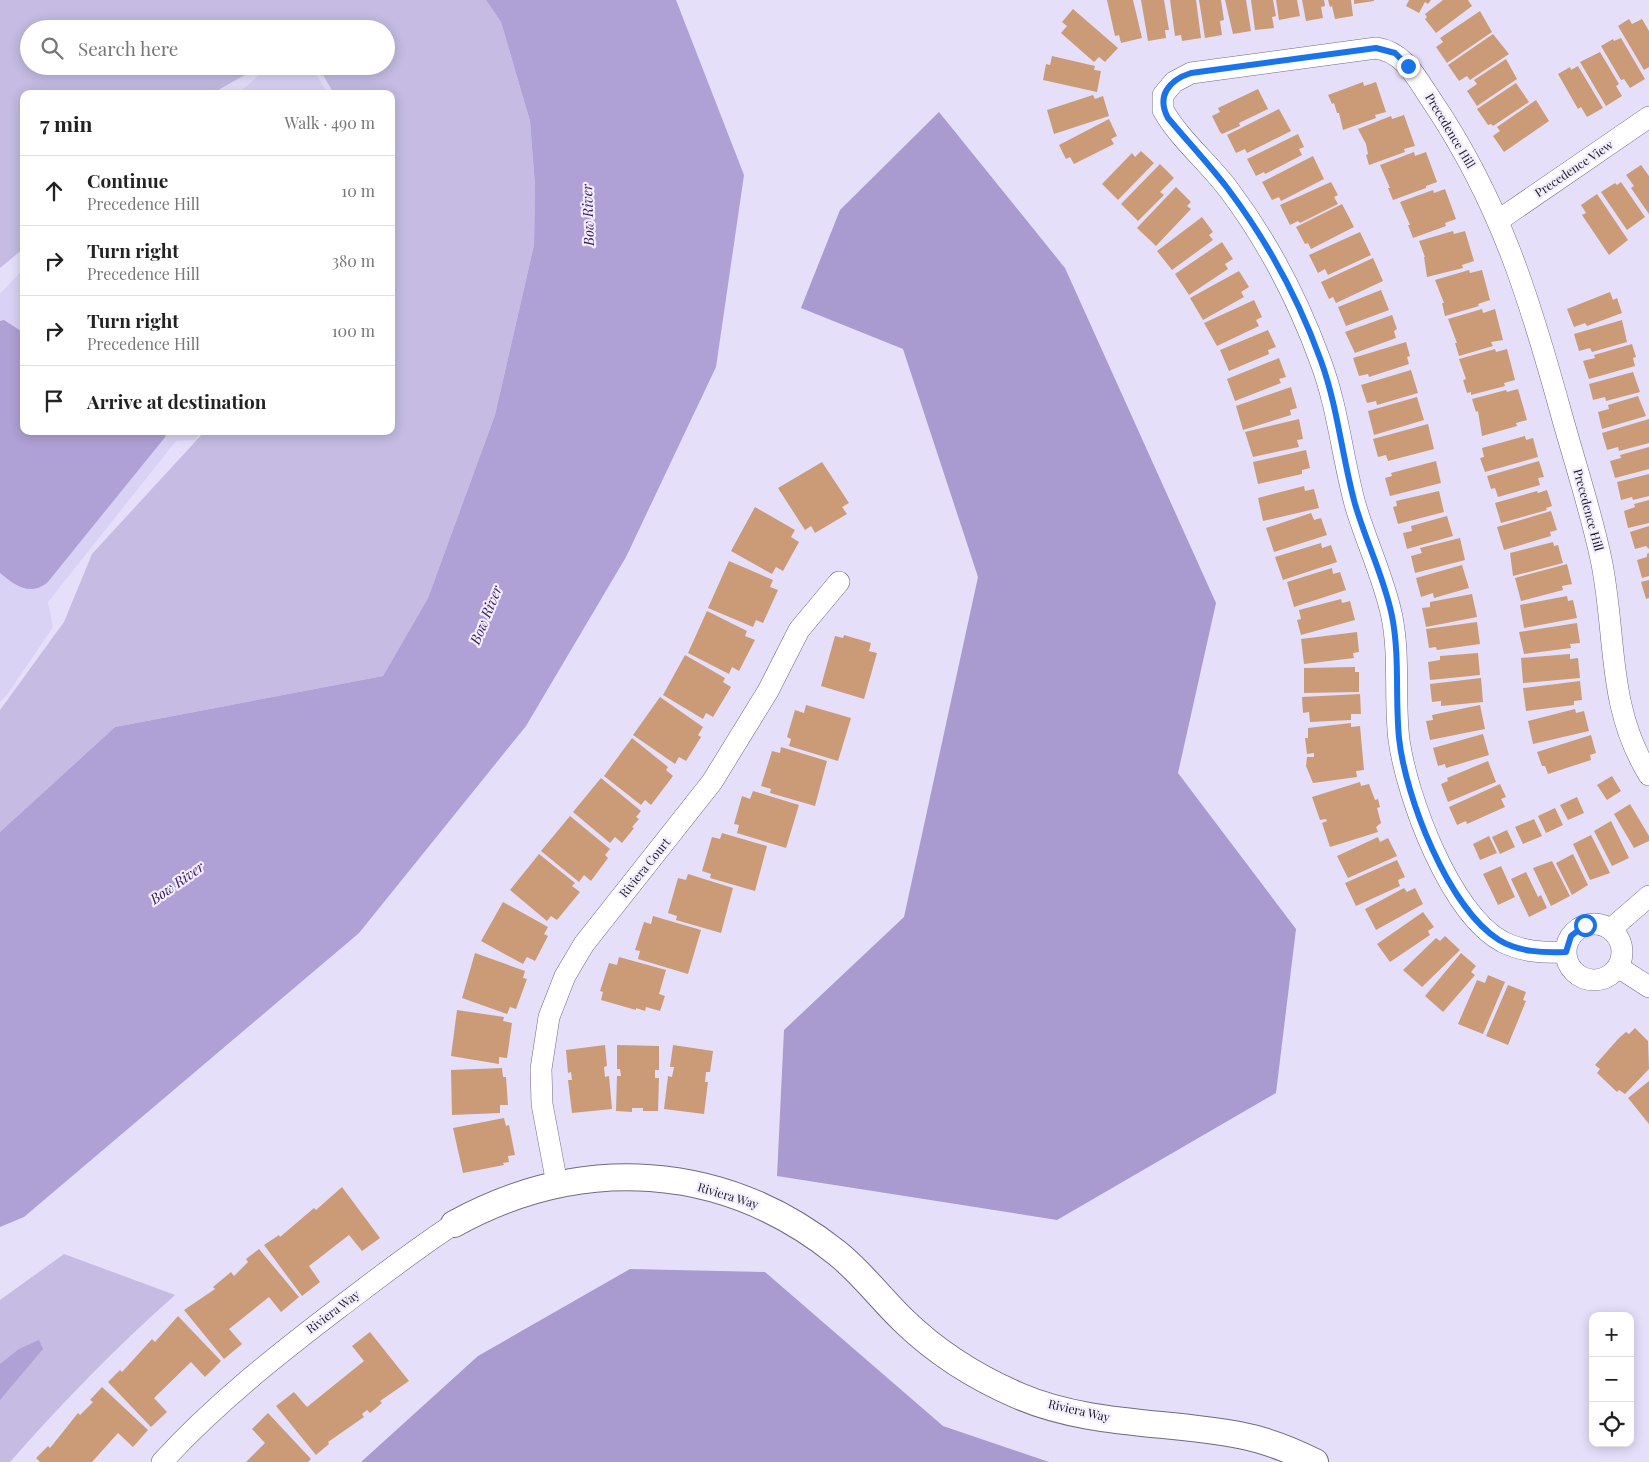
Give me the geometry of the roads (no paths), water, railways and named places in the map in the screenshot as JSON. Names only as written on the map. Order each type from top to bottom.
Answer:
[{"type":"street","name":"Precedence Hill","points":[[1566,952],[1525,950],[1501,941],[1476,919],[1445,874],[1416,807],[1405,771],[1399,737],[1397,656],[1389,602],[1355,505],[1338,420],[1321,361],[1288,284],[1267,248],[1229,190],[1163,110],[1163,96],[1174,82],[1191,73],[1366,48],[1387,49],[1402,59],[1437,108],[1473,170],[1498,220],[1538,328],[1593,527],[1606,586],[1619,703],[1632,744],[1649,775]]},
{"type":"street","name":"Precedence View","points":[[1498,220],[1649,118]]},
{"type":"street","name":"Riviera Court","points":[[557,1184],[542,1104],[541,1069],[549,1017],[565,976],[584,944],[712,782],[768,692],[799,630],[839,582]]},
{"type":"street","points":[[1611,929],[1649,896]]},
{"type":"street","points":[[1594,924],[1611,929],[1621,943],[1622,951],[1618,967],[1604,978],[1586,979],[1572,969],[1566,952],[1567,944],[1577,929],[1594,924]]},
{"type":"street","points":[[1618,967],[1649,987]]},
{"type":"street","name":"Riviera Way","points":[[162,1462],[224,1401],[296,1341],[408,1256],[454,1224],[522,1193],[557,1184],[611,1177],[670,1180],[699,1186],[755,1202],[779,1214],[838,1254],[869,1282],[904,1321],[930,1344],[958,1364],[1014,1394],[1070,1411],[1102,1418],[1238,1434],[1273,1443],[1315,1462]]},
{"type":"water","name":"Bow River","points":[[486,0],[676,0],[744,175],[716,367],[626,557],[526,726],[359,933],[24,1217],[0,1227],[0,832],[115,727],[383,676],[428,598],[495,415],[534,245],[535,186],[530,121],[501,22]]},
{"type":"water","points":[[4,320],[20,330],[20,435],[166,436],[47,583],[34,589],[23,588],[0,573],[0,321]]},
{"type":"water","points":[[39,1340],[43,1349],[0,1400],[0,1364],[19,1349]]}]
